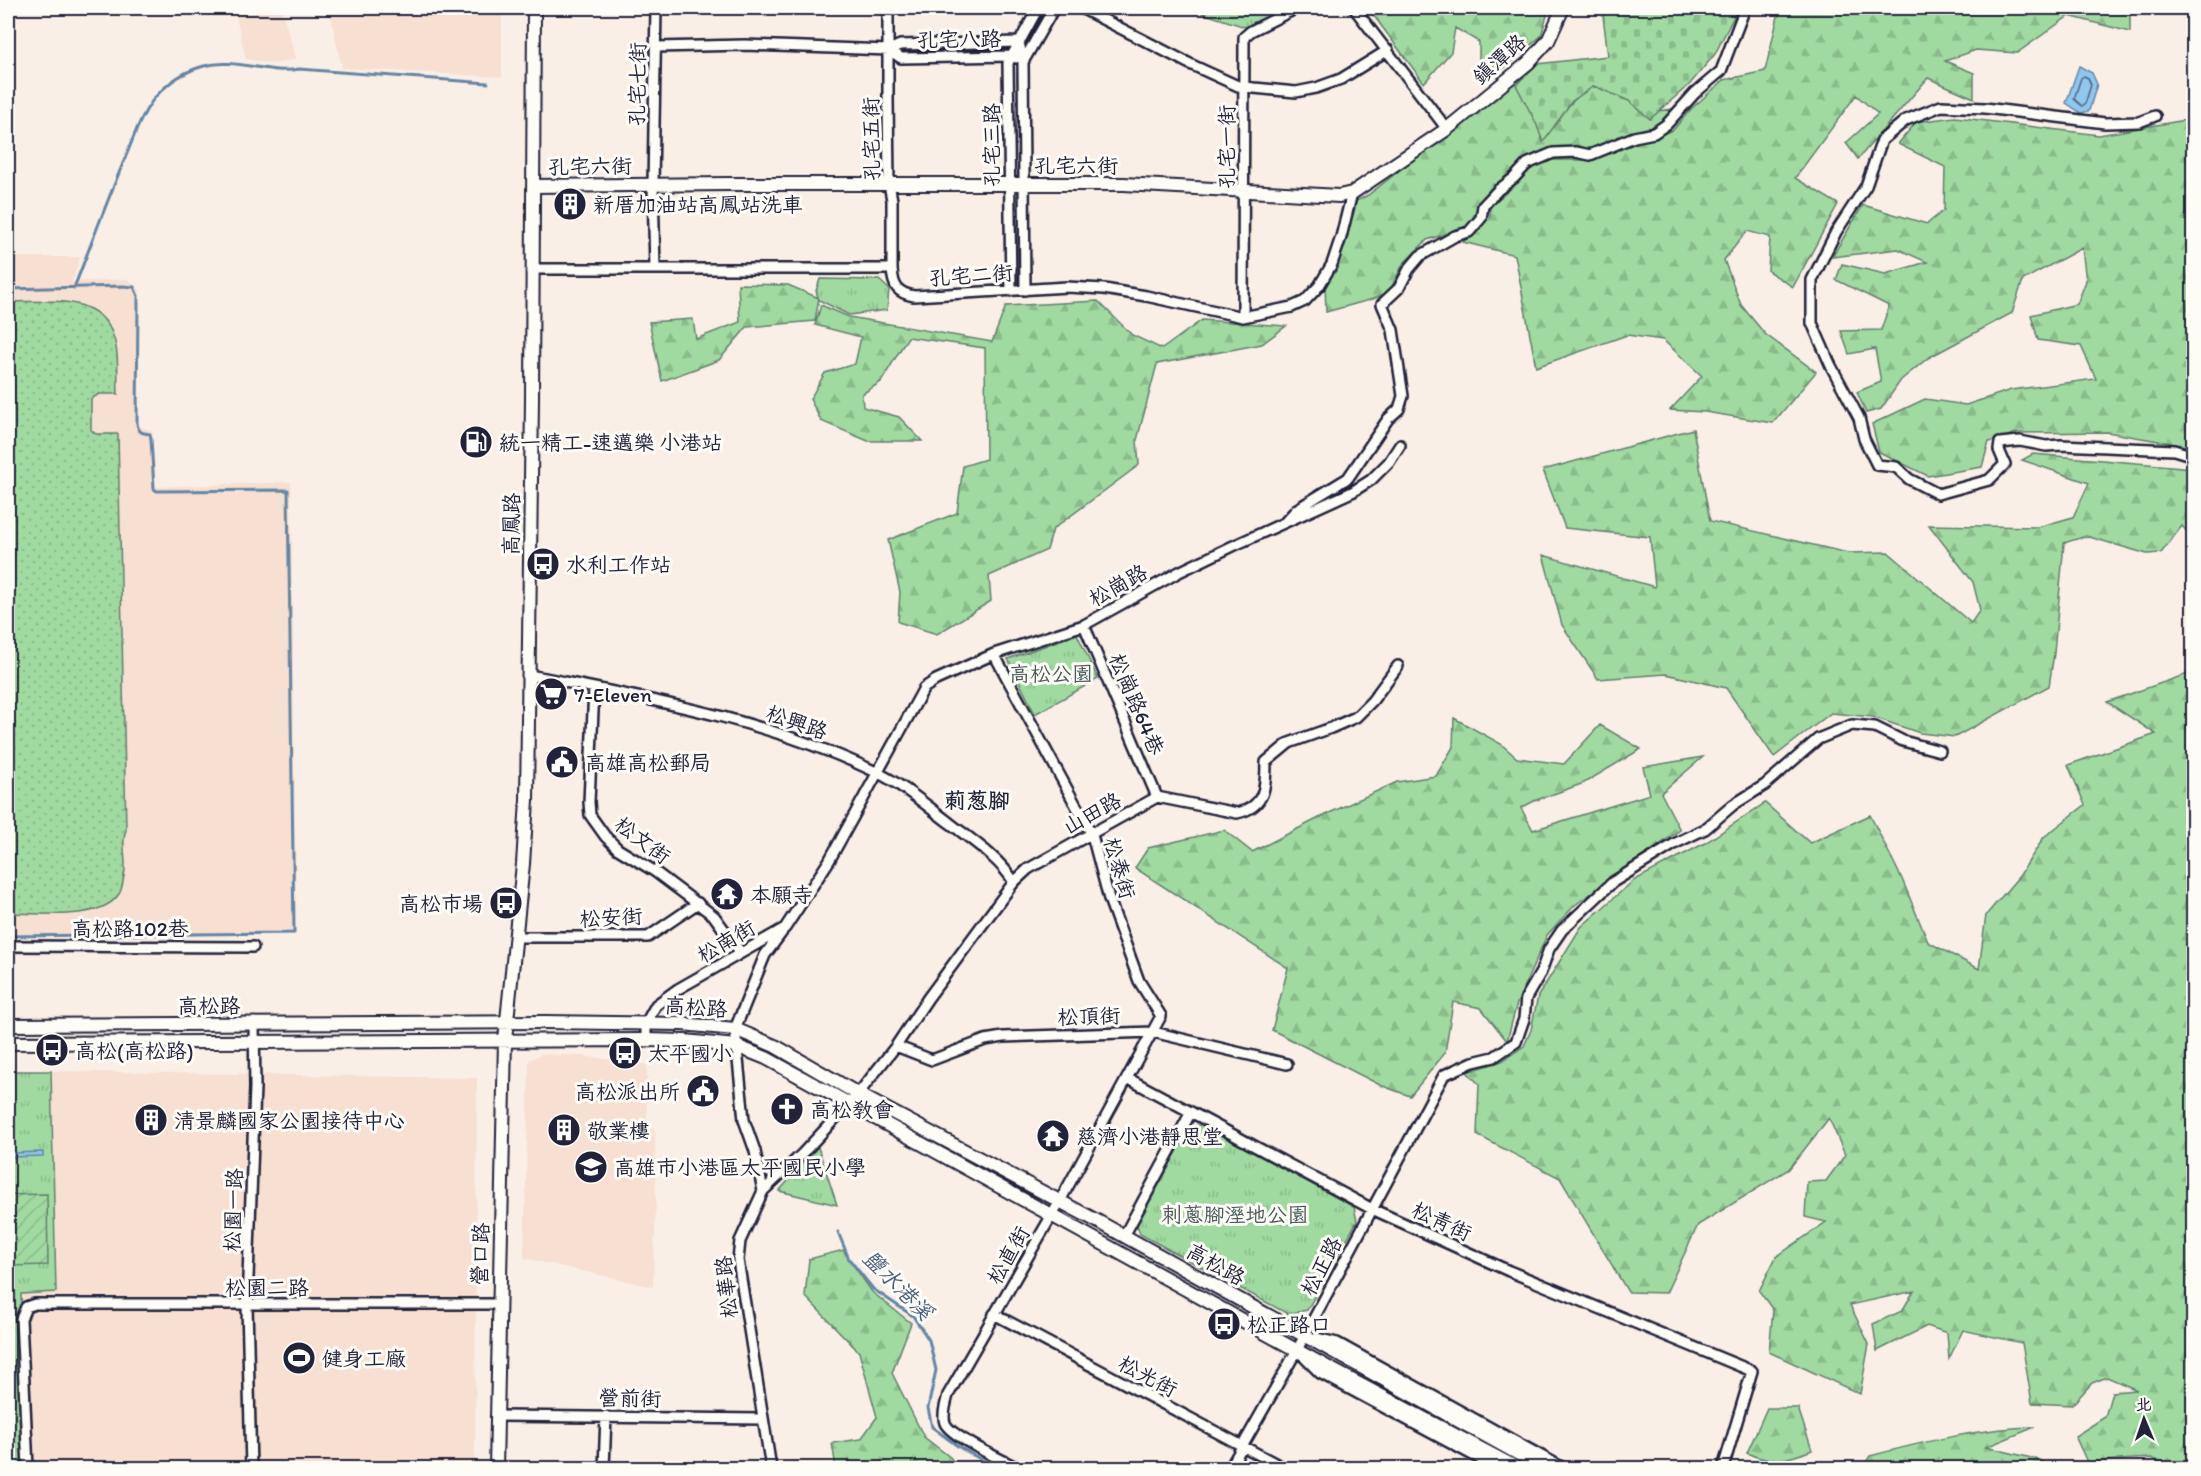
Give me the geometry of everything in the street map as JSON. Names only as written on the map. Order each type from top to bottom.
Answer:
[{"type":"street","name":"高鳳路","points":[[505,1040],[524,853],[530,675],[534,8]]},
{"type":"street","name":"孔宅七街","points":[[655,269],[653,184],[656,8]]},
{"type":"street","name":"孔宅五街","points":[[888,8],[892,269]]},
{"type":"street","name":"孔宅三路","points":[[1011,291],[1008,63],[1038,8]]},
{"type":"street","name":"孔宅三路","points":[[1024,290],[1023,62],[1054,8]]},
{"type":"street","name":"孔宅一街","points":[[1243,317],[1244,37],[1251,31],[1297,8]]},
{"type":"street","points":[[1352,193],[1447,129],[1354,8]]},
{"type":"street","name":"鎮潭路","points":[[1447,129],[1528,63],[1548,41],[1563,8]]},
{"type":"street","points":[[1282,525],[1297,509],[1348,478],[1388,419],[1400,409],[1403,396],[1393,330],[1382,304],[1399,288],[1409,269],[1420,256],[1455,236],[1469,232],[1481,218],[1483,206],[1527,164],[1553,153],[1576,152],[1590,155],[1634,137],[1654,133],[1667,124],[1695,93],[1720,71],[1745,8]]},
{"type":"street","points":[[1085,9],[1192,65],[1244,87],[1296,92],[1316,88],[1341,79],[1388,50]]},
{"type":"street","name":"孔宅八路","points":[[656,47],[746,45],[889,50],[900,45],[1019,42],[1023,62]]},
{"type":"street","name":"孔宅八路","points":[[889,50],[901,58],[1012,56],[1023,62]]},
{"type":"street","points":[[2156,116],[2139,122],[2105,123],[1985,108],[1941,106],[1906,120],[1882,140],[1866,186],[1836,232],[1812,280],[1812,323],[1859,418],[1864,439],[1877,465],[1896,467],[1909,479],[1938,494],[1989,480],[2005,464],[1999,450],[2000,443],[2020,441],[2046,446],[2175,450],[2193,456]]},
{"type":"street","name":"孔宅六街","points":[[534,186],[1124,184],[1339,196],[1352,193]]},
{"type":"street","name":"孔宅二街","points":[[892,269],[898,288],[903,294],[914,296],[1067,287],[1104,289],[1243,317],[1292,307],[1305,301],[1319,286],[1332,264],[1352,193]]},
{"type":"street","points":[[533,269],[892,269]]},
{"type":"street","name":"松崗路","points":[[878,772],[924,688],[936,680],[994,654],[1084,625],[1179,573],[1353,492],[1371,480],[1389,462],[1400,445]]},
{"type":"street","name":"松崗路64巷","points":[[1084,625],[1157,797]]},
{"type":"street","name":"松泰街","points":[[994,654],[1092,835],[1109,899],[1139,981],[1161,1016],[1153,1032]]},
{"type":"street","points":[[1157,797],[1237,813],[1247,811],[1257,803],[1264,792],[1266,762],[1289,743],[1356,717],[1372,701],[1398,666]]},
{"type":"street","name":"松興路","points":[[530,675],[663,701],[718,715],[803,741],[878,772],[962,832],[1000,864],[1014,882]]},
{"type":"street","name":"松文街","points":[[594,688],[590,815],[604,836],[618,849],[714,916],[741,953]]},
{"type":"street","name":"松正路","points":[[1243,1447],[1444,1075],[1473,1062],[1494,1057],[1516,1042],[1524,1018],[1526,998],[1541,972],[1549,949],[1562,930],[1612,882],[1676,843],[1705,829],[1733,805],[1765,785],[1818,739],[1852,725],[1875,727],[1903,741],[1940,751]]},
{"type":"street","name":"松南街","points":[[646,1023],[656,1005],[785,928],[829,861],[878,772]]},
{"type":"street","name":"山田路","points":[[849,1104],[896,1046],[928,998],[1014,882],[1043,860],[1092,835],[1157,797]]},
{"type":"street","name":"松安街","points":[[516,937],[648,937],[698,903]]},
{"type":"street","points":[[763,1191],[755,1151],[744,1120],[735,1029],[765,955],[785,928]]},
{"type":"street","name":"高松路102巷","points":[[8,946],[253,947]]},
{"type":"street","points":[[646,1023],[646,1040]]},
{"type":"street","name":"高松路","points":[[8,1025],[646,1023],[735,1029],[775,1046],[858,1094],[1060,1201],[1544,1468]]},
{"type":"street","name":"松園一路","points":[[251,1468],[247,1305],[255,1088],[254,1024]]},
{"type":"street","name":"松頂街","points":[[896,1046],[932,1060],[993,1038],[1153,1032],[1287,1064]]},
{"type":"street","name":"松直街","points":[[1018,1468],[955,1434],[945,1424],[948,1395],[1129,1079],[1153,1032]]},
{"type":"street","name":"營口路","points":[[496,1468],[505,1040]]},
{"type":"street","name":"高松路","points":[[8,1043],[646,1040],[736,1046],[766,1058],[1327,1367],[1517,1468]]},
{"type":"street","name":"松青街","points":[[1129,1079],[1372,1209],[1509,1271],[1752,1371],[1723,1468]]},
{"type":"street","name":"松華路","points":[[771,1468],[738,1260],[740,1241],[763,1191],[849,1104]]},
{"type":"street","points":[[1124,1236],[1191,1112]]},
{"type":"street","name":"松園二路","points":[[28,1468],[21,1319],[26,1307],[35,1304],[498,1304]]},
{"type":"street","name":"松光街","points":[[994,1314],[1284,1468]]},
{"type":"street","name":"高松路","points":[[1304,1335],[1336,1343],[1563,1468]]},
{"type":"street","name":"高松路","points":[[1297,1350],[1320,1373],[1497,1468]]},
{"type":"street","name":"營前街","points":[[496,1416],[762,1419]]},
{"type":"street","points":[[604,1468],[606,1416]]},
{"type":"street","points":[[1230,1468],[1243,1447]]},
{"type":"shaded area","points":[[234,8],[281,8],[296,59],[275,64],[246,59]]},
{"type":"shaded area","points":[[329,8],[502,8],[502,77],[342,68]]},
{"type":"shaded area","points":[[8,257],[80,257],[72,282],[128,279],[140,290],[138,425],[152,431],[156,487],[291,482],[296,935],[8,936]]},
{"type":"shaded area","name":"高雄市小港區太平國民小學","points":[[541,1054],[583,1056],[647,1065],[647,1126],[655,1130],[656,1198],[653,1287],[524,1258],[529,1060]]},
{"type":"shaded area","points":[[51,1071],[477,1078],[475,1468],[28,1468],[21,1294],[56,1292]]},
{"type":"green space","points":[[1187,8],[1284,8],[1248,28]]},
{"type":"green space","points":[[1368,8],[1549,8],[1541,36],[1498,73],[1479,61],[1479,42],[1455,28],[1451,52],[1424,83]]},
{"type":"green space","points":[[1602,8],[1738,8],[1715,54],[1690,84],[1650,119],[1629,101],[1594,86],[1572,101],[1543,142],[1536,123],[1516,85],[1537,64],[1608,56]]},
{"type":"green space","points":[[1775,8],[2130,8],[2130,32],[2069,16],[2017,53],[1976,50],[1945,61],[1974,73],[1974,98],[1928,78],[1858,159],[1846,143],[1878,114],[1856,95],[1795,178],[1838,204],[1793,287],[1768,271],[1770,237],[1747,231],[1724,260],[1741,305],[1765,334],[1816,372],[1773,423],[1705,412],[1670,410],[1702,376],[1663,340],[1627,335],[1536,367],[1515,255],[1463,242],[1490,218],[1490,206],[1527,172],[1545,160],[1585,160],[1673,130],[1692,108],[1724,80],[1765,71],[1779,12]]},
{"type":"green space","points":[[1525,72],[1540,99],[1545,128],[1587,88],[1610,85],[1649,112],[1673,109],[1658,125],[1612,142],[1591,148],[1550,148],[1507,175],[1476,211],[1468,227],[1427,240],[1403,264],[1389,292],[1373,299],[1326,312],[1325,284],[1336,271],[1356,201],[1368,195]]},
{"type":"green space","points":[[2193,115],[2193,447],[2107,432],[2016,433],[1989,442],[1982,467],[1928,476],[1879,452],[1872,424],[1925,399],[1966,405],[2011,390],[2096,379],[2081,346],[2038,340],[2031,315],[2077,304],[2086,281],[2082,248],[2023,280],[2012,313],[1928,358],[1901,380],[1881,409],[1866,413],[1857,392],[1881,382],[1875,349],[1849,354],[1841,331],[1881,330],[1889,306],[1836,280],[1842,264],[1885,274],[1927,262],[1898,249],[1832,257],[1863,205],[1927,224],[1944,210],[1945,167],[1898,144],[1916,122],[1955,117],[2099,135],[2191,119]]},
{"type":"green space","points":[[820,279],[879,280],[889,289],[887,310],[849,315],[819,300],[816,291]]},
{"type":"green space","points":[[738,284],[788,285],[819,298],[815,321],[747,327],[719,360],[662,381],[649,322],[693,319],[696,339],[740,322]]},
{"type":"green space","points":[[58,301],[89,308],[101,316],[110,329],[117,353],[118,394],[99,394],[91,399],[91,430],[96,434],[118,434],[125,870],[122,888],[110,903],[98,909],[68,914],[8,913],[8,302]]},
{"type":"green space","points":[[1098,301],[1132,335],[1162,349],[1202,320],[1286,326],[1262,344],[1157,364],[1137,440],[1139,465],[1053,529],[1047,550],[989,576],[991,601],[937,634],[898,622],[900,592],[888,540],[957,513],[963,466],[986,459],[985,348],[908,337],[881,382],[862,394],[863,407],[899,417],[922,441],[868,441],[821,421],[810,399],[825,373],[855,364],[861,337],[815,325],[821,305],[849,317],[992,342],[1006,306]]},
{"type":"green space","points":[[1693,429],[1710,521],[1848,553],[1888,552],[1971,623],[1980,610],[1973,582],[1929,525],[2038,527],[2073,517],[2089,483],[2022,460],[2033,454],[2193,468],[2193,538],[2182,526],[2161,553],[2147,554],[2086,536],[2064,543],[2049,686],[1955,737],[1920,733],[1873,717],[1831,713],[1774,757],[1726,688],[1666,674],[1598,679],[1562,625],[1543,555],[1655,587],[1650,537],[1565,528],[1543,470]]},
{"type":"green space","name":"高松公園","points":[[1077,634],[1098,679],[1035,714],[1008,659]]},
{"type":"green space","points":[[2193,672],[2193,1468],[2174,1468],[2151,1458],[2087,1462],[2075,1436],[2105,1417],[2112,1392],[2137,1390],[2107,1377],[2092,1383],[2072,1405],[2032,1403],[2022,1343],[1963,1330],[1949,1359],[1947,1333],[1927,1326],[1877,1351],[1873,1324],[1902,1311],[1914,1291],[1850,1305],[1869,1344],[1860,1394],[1769,1352],[1773,1310],[1759,1291],[1776,1257],[1826,1222],[1805,1217],[1807,1182],[1826,1181],[1845,1155],[1829,1118],[1789,1169],[1698,1225],[1666,1293],[1628,1292],[1560,1178],[1477,1135],[1479,1084],[1467,1072],[1502,1061],[1524,1046],[1531,1030],[1538,996],[1581,927],[1633,881],[1705,843],[1765,803],[1810,843],[1870,815],[1902,879],[1928,942],[1979,969],[1986,915],[2020,875],[2044,837],[2085,805],[2068,765],[2156,734],[2107,702]]},
{"type":"green space","points":[[1454,718],[1501,744],[1517,758],[1564,764],[1600,725],[1641,749],[1584,783],[1521,808],[1533,830],[1650,794],[1643,767],[1703,757],[1661,793],[1680,830],[1575,905],[1547,935],[1517,1003],[1507,1041],[1481,1008],[1453,1002],[1445,1053],[1410,1096],[1380,1085],[1272,1030],[1288,968],[1135,868],[1148,848],[1224,830],[1252,852],[1397,782],[1436,776],[1453,747]]},
{"type":"green space","points":[[8,1071],[51,1071],[56,1292],[21,1294],[28,1468],[8,1468]]},
{"type":"green space","name":"刺蔥腳溼地公園","points":[[1202,1124],[1354,1207],[1357,1221],[1307,1310],[1288,1314],[1140,1234],[1137,1225],[1190,1128]]},
{"type":"green space","points":[[818,1147],[837,1205],[779,1191]]},
{"type":"green space","points":[[47,1194],[48,1265],[8,1266],[8,1195]]},
{"type":"green space","points":[[843,1250],[872,1292],[911,1323],[892,1373],[924,1437],[951,1458],[955,1468],[836,1468],[832,1443],[861,1439],[877,1417],[859,1352],[805,1296],[809,1259]]},
{"type":"green space","points":[[1767,1408],[1798,1408],[1812,1450],[1779,1460],[1764,1459],[1747,1453]]},
{"type":"green space","points":[[2035,1427],[1986,1447],[2040,1460],[2051,1468],[1862,1468],[1870,1456],[1910,1446],[1973,1433]]},
{"type":"water","points":[[2079,66],[2092,73],[2097,84],[2089,111],[2081,113],[2066,103]]},
{"type":"water","points":[[43,1152],[43,1156],[10,1157],[11,1153]]},
{"type":"waterway","points":[[74,288],[144,113],[161,91],[186,73],[204,66],[228,64],[275,70],[299,69],[488,83]]},
{"type":"waterway","points":[[8,289],[134,287],[138,296],[137,423],[140,432],[150,434],[154,489],[157,491],[288,490],[294,933],[8,936]]},
{"type":"waterway","name":"鹽水港溪","points":[[838,1232],[849,1259],[873,1289],[913,1316],[929,1340],[936,1370],[928,1408],[932,1427],[959,1447],[996,1468]]},
{"type":"place","name":"新厝加油站高鳳站洗車","points":[[570,204]]},
{"type":"place","name":"統一精工-速邁樂 小港站","points":[[476,442]]},
{"type":"place","name":"水利工作站","points":[[543,564]]},
{"type":"place","name":"7-Eleven","points":[[551,694]]},
{"type":"place","name":"高雄高松郵局","points":[[562,762]]},
{"type":"place","name":"本願寺","points":[[727,894]]},
{"type":"place","name":"高松市場","points":[[506,903]]},
{"type":"place","name":"高松(高松路)","points":[[52,1050]]},
{"type":"place","name":"太平國小","points":[[625,1053]]},
{"type":"place","name":"高松派出所","points":[[703,1091]]},
{"type":"place","name":"高松教會","points":[[787,1109]]},
{"type":"place","name":"清景麟國家公園接待中心","points":[[151,1120]]},
{"type":"place","name":"敬業樓","points":[[564,1130]]},
{"type":"place","name":"慈濟小港靜思堂","points":[[1053,1136]]},
{"type":"place","name":"高雄市小港區太平國民小學","points":[[591,1167]]},
{"type":"place","name":"松正路口","points":[[1224,1324]]},
{"type":"place","name":"健身工廠","points":[[299,1358]]},
{"type":"district","name":"莿葱腳","points":[[977,800]]}]
